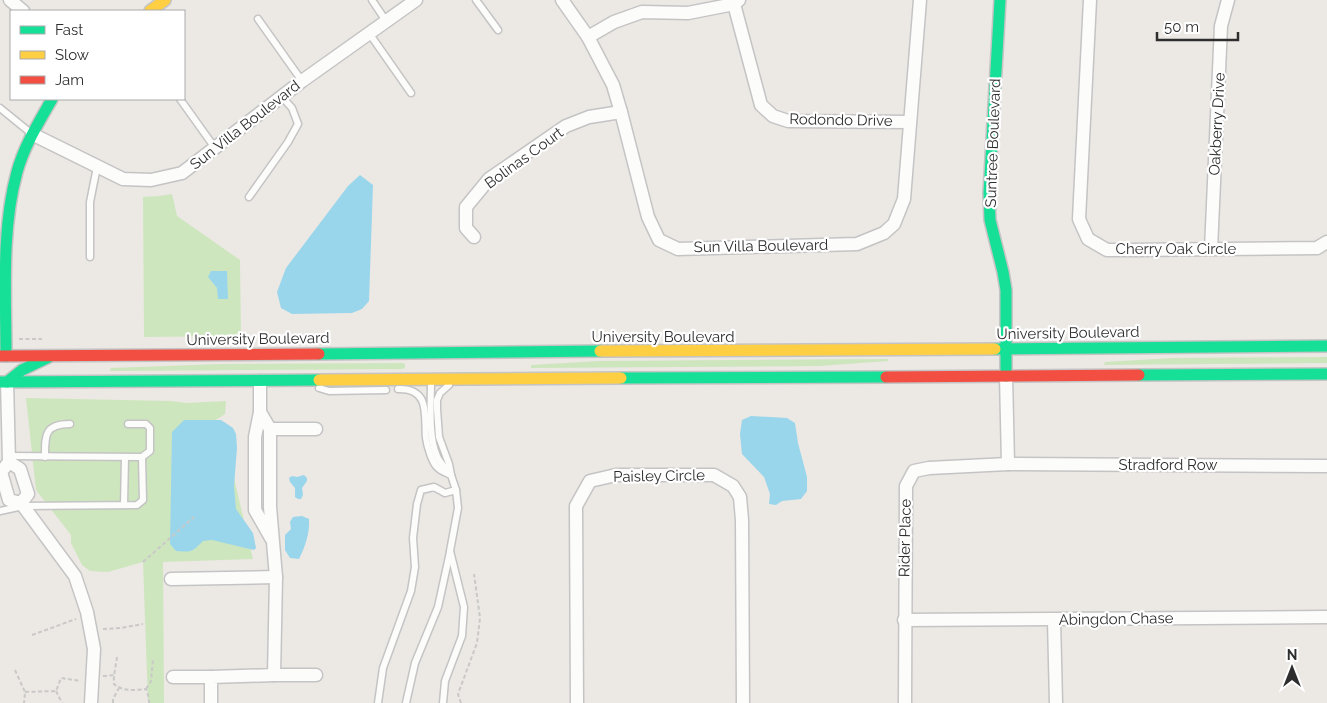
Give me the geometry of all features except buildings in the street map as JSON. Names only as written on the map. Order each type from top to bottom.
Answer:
[{"type":"main road","points":[[151,10],[166,0]]},
{"type":"main road","name":"Suntree Boulevard","points":[[1000,0],[989,193],[990,220],[1006,290],[1006,376]]},
{"type":"main road","points":[[3,356],[3,307],[9,210],[17,171],[32,134],[51,100]]},
{"type":"main road","name":"University Boulevard","points":[[3,356],[1327,346]]},
{"type":"main road","points":[[435,372],[445,362],[574,352]]},
{"type":"main road","points":[[3,382],[26,367],[54,356]]},
{"type":"main road","points":[[3,382],[260,381],[435,372],[454,380],[1327,374]]},
{"type":"street","points":[[10,0],[22,10]]},
{"type":"street","name":"Sun Villa Boulevard","points":[[32,134],[123,179],[151,180],[182,173],[302,81],[416,0]]},
{"type":"street","name":"Sun Villa Boulevard","points":[[562,0],[588,37],[613,85],[648,218],[659,240],[678,248],[857,244],[884,233],[894,224],[904,199],[920,0]]},
{"type":"street","name":"Cherry Oak Circle","points":[[1090,0],[1078,219],[1088,239],[1107,250],[1317,248],[1327,242]]},
{"type":"street","name":"Oakberry Drive","points":[[1211,248],[1221,26],[1228,0]]},
{"type":"street","points":[[588,37],[614,22],[642,12],[688,13],[737,2]]},
{"type":"street","name":"Rodondo Drive","points":[[737,2],[761,105],[773,116],[788,121],[910,122]]},
{"type":"street","name":"Bolinas Court","points":[[474,237],[466,228],[466,207],[489,179],[566,126],[590,117],[621,112]]},
{"type":"street","name":"Suntree Boulevard","points":[[1006,376],[1008,464]]},
{"type":"street","points":[[260,381],[260,412],[255,437],[255,510],[272,540]]},
{"type":"street","points":[[3,382],[9,459],[1,472],[3,490],[9,500],[22,505],[75,576],[88,616],[94,650],[91,703]]},
{"type":"street","points":[[260,412],[270,429],[270,507],[276,577],[274,676]]},
{"type":"street","points":[[270,429],[316,429]]},
{"type":"street","points":[[9,459],[20,469],[28,494],[22,505]]},
{"type":"street","name":"Stradford Row","points":[[1008,464],[1327,466]]},
{"type":"street","name":"Rider Place","points":[[905,703],[906,486],[914,471],[929,468],[1008,464]]},
{"type":"street","name":"Paisley Circle","points":[[577,703],[576,506],[590,481],[616,475],[714,474],[733,486],[740,497],[742,520],[743,703]]},
{"type":"street","points":[[171,579],[276,577]]},
{"type":"street","name":"Abingdon Chase","points":[[904,620],[1327,618]]},
{"type":"street","points":[[1054,620],[1056,703]]},
{"type":"street","points":[[173,677],[316,675]]},
{"type":"street","points":[[211,677],[211,703]]},
{"type":"lane","points":[[372,0],[386,21]]},
{"type":"lane","points":[[476,0],[498,30]]},
{"type":"lane","points":[[258,19],[302,81]]},
{"type":"lane","points":[[369,34],[411,93]]},
{"type":"lane","points":[[249,197],[288,142],[298,124],[292,108],[282,97]]},
{"type":"lane","points":[[181,100],[215,148]]},
{"type":"lane","points":[[0,108],[32,134]]},
{"type":"lane","points":[[90,257],[90,202],[97,167]]},
{"type":"lane","points":[[435,372],[431,422],[433,442],[437,456],[451,476]]},
{"type":"lane","points":[[299,380],[329,391],[404,389],[414,391],[422,399],[426,410],[426,440],[431,456],[437,468],[451,476]]},
{"type":"lane","points":[[406,703],[416,663],[438,607],[458,508],[456,490],[439,437],[437,410],[440,393],[454,380]]},
{"type":"lane","points":[[45,457],[45,437],[50,429],[57,425],[70,424]]},
{"type":"lane","points":[[9,459],[142,457],[150,451],[150,428],[146,424],[128,424]]},
{"type":"lane","points":[[124,505],[125,457]]},
{"type":"lane","points":[[0,511],[22,505],[137,505],[143,500],[142,457]]},
{"type":"lane","points":[[378,703],[383,668],[411,591],[414,567],[413,538],[420,490],[434,487],[445,493],[456,490]]},
{"type":"lane","points":[[443,703],[445,681],[462,636],[464,608],[450,551]]},
{"type":"path","points":[[143,562],[194,517]]},
{"type":"path","points":[[461,703],[458,694],[477,643],[480,618],[474,574]]},
{"type":"path","points":[[32,635],[68,621],[88,616]]},
{"type":"path","points":[[90,630],[122,628],[143,624]]},
{"type":"path","points":[[117,657],[116,671],[113,678],[114,684],[125,690],[146,689]]},
{"type":"path","points":[[146,689],[151,681],[153,659]]},
{"type":"path","points":[[15,670],[25,692],[24,703]]},
{"type":"path","points":[[62,703],[56,691],[61,678],[92,681]]},
{"type":"path","points":[[113,703],[119,688]]},
{"type":"path","points":[[146,689],[150,703]]},
{"type":"path","points":[[25,692],[56,691]]},
{"type":"green space","points":[[172,194],[177,216],[240,260],[241,336],[144,337],[143,197]]},
{"type":"green space","points":[[1327,357],[1327,363],[1104,365],[1105,362],[1172,358]]},
{"type":"green space","points":[[888,359],[888,361],[819,366],[531,368],[531,365],[599,361]]},
{"type":"green space","points":[[221,364],[405,364],[403,369],[110,371],[111,368]]},
{"type":"green space","points":[[26,398],[171,401],[187,403],[226,401],[225,414],[214,421],[233,474],[253,559],[163,562],[164,703],[148,703],[143,562],[108,572],[90,571],[82,565],[71,543],[71,535],[36,490]]},
{"type":"water","points":[[360,175],[373,185],[369,301],[362,309],[352,313],[292,314],[281,308],[277,292],[286,268],[348,186]]},
{"type":"water","points":[[211,271],[227,271],[228,299],[218,299],[217,288],[208,277]]},
{"type":"water","points":[[751,416],[787,418],[795,423],[807,477],[807,491],[801,499],[782,501],[776,505],[769,504],[770,494],[764,477],[742,454],[740,434],[742,420]]},
{"type":"water","points":[[184,420],[221,420],[233,428],[236,434],[237,448],[234,486],[236,509],[253,533],[256,548],[254,550],[212,540],[203,541],[193,550],[188,551],[176,551],[170,544],[172,432]]},
{"type":"water","points":[[304,475],[307,481],[302,488],[303,495],[301,499],[298,499],[295,497],[295,488],[289,478]]},
{"type":"water","points":[[302,516],[309,519],[307,540],[299,559],[290,558],[285,550],[285,535],[291,529],[290,522],[293,517]]},
{"type":"traffic: fast","points":[[1000,0],[989,193],[990,220],[1006,290],[1006,376]]},
{"type":"traffic: fast","points":[[6,356],[6,240],[12,194],[24,153],[32,134],[51,100]]},
{"type":"traffic: fast","points":[[995,349],[1327,346]]},
{"type":"traffic: fast","points":[[319,354],[600,351]]},
{"type":"traffic: fast","points":[[7,382],[22,370],[49,357]]},
{"type":"traffic: fast","points":[[1139,375],[1327,374]]},
{"type":"traffic: fast","points":[[621,378],[886,377]]},
{"type":"traffic: fast","points":[[0,382],[319,380]]},
{"type":"traffic: slow","points":[[151,10],[165,0]]},
{"type":"traffic: slow","points":[[600,351],[995,349]]},
{"type":"traffic: slow","points":[[319,380],[621,378]]},
{"type":"traffic: jam","points":[[0,356],[319,354]]},
{"type":"traffic: jam","points":[[886,377],[1139,375]]}]
